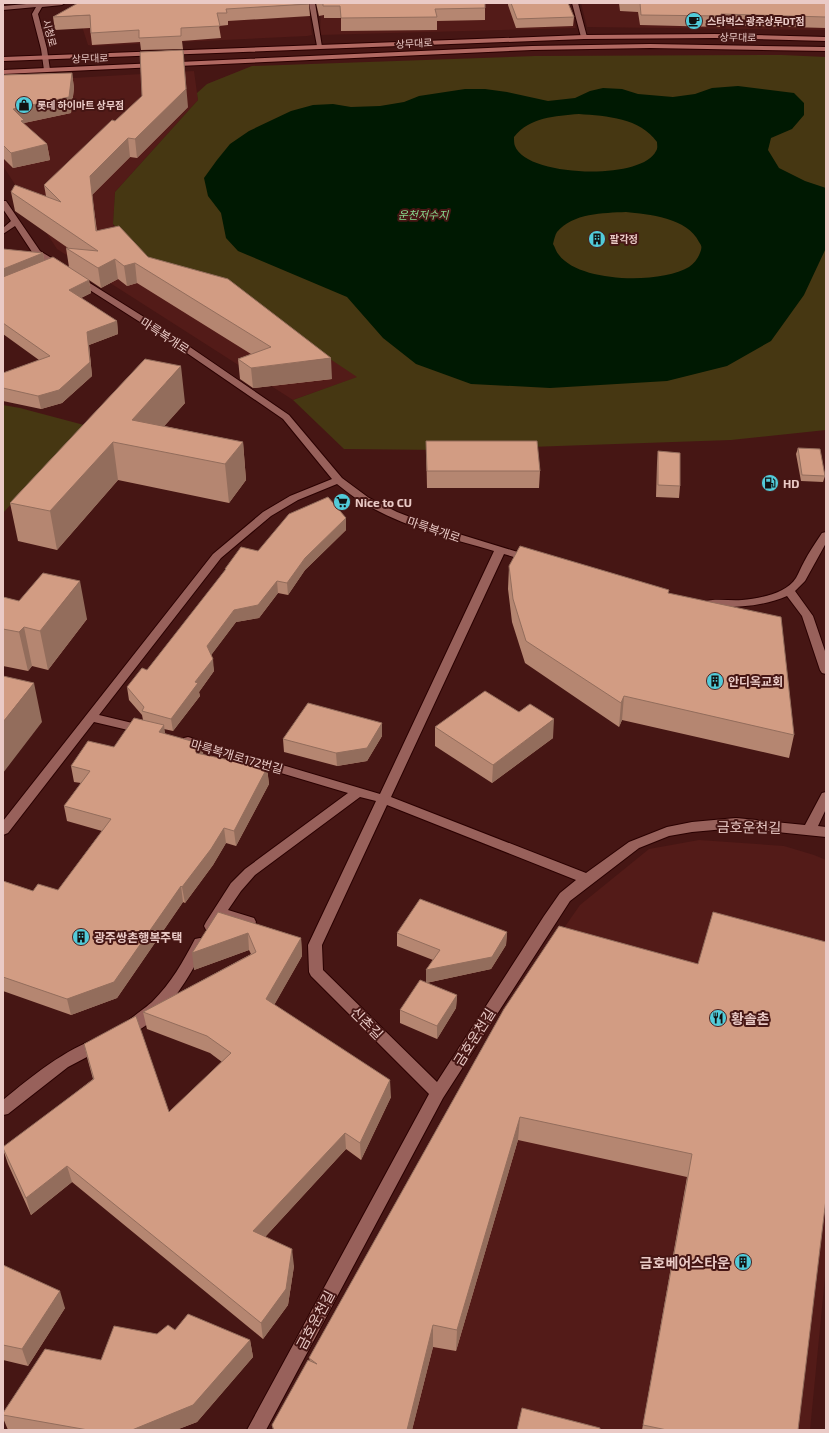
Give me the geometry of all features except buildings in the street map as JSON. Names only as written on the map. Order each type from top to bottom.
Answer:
[{"type":"main road","name":"상무대로","points":[[3,59],[584,37],[716,36],[826,39]]},
{"type":"main road","name":"상무대로","points":[[3,72],[532,48],[650,46],[826,49]]},
{"type":"street","points":[[3,8],[62,3]]},
{"type":"street","points":[[312,3],[320,46]]},
{"type":"street","points":[[576,3],[584,37]]},
{"type":"street","name":"시청로","points":[[40,4],[35,14],[42,45],[47,57],[47,70]]},
{"type":"street","name":"마륵복개로","points":[[3,203],[37,253],[53,267],[168,336],[286,417],[338,480],[365,500],[393,514],[429,528],[538,562]]},
{"type":"street","points":[[3,232],[15,222]]},
{"type":"street","points":[[23,252],[37,253]]},
{"type":"street","points":[[3,830],[217,556],[267,514],[294,498],[338,480]]},
{"type":"street","points":[[694,603],[715,605],[746,603],[760,601],[789,590],[800,581],[808,563],[826,535]]},
{"type":"street","points":[[300,940],[314,944],[500,551]]},
{"type":"street","points":[[789,590],[807,616],[826,670]]},
{"type":"street","points":[[90,718],[160,733]]},
{"type":"street","name":"마륵복개로172번길","points":[[175,737],[383,799],[587,879]]},
{"type":"street","points":[[3,1109],[62,1063],[134,1025],[154,1009],[182,975],[219,912],[236,887],[250,872],[359,791]]},
{"type":"street","points":[[810,829],[826,796]]},
{"type":"street","name":"금호운천길","points":[[256,1430],[438,1093],[548,920],[565,897],[634,845],[667,832],[692,827],[736,823],[810,829],[826,832]]},
{"type":"street","points":[[219,912],[263,927]]},
{"type":"street","name":"신촌길","points":[[314,944],[316,972],[438,1093]]},
{"type":"shaded area","points":[[308,3],[312,35],[307,36],[93,46],[88,45],[77,11]]},
{"type":"shaded area","points":[[321,3],[567,3],[576,28],[320,35]]},
{"type":"shaded area","points":[[581,3],[826,3],[826,30],[587,27]]},
{"type":"shaded area","points":[[782,55],[826,57],[826,430],[731,440],[443,450],[344,449],[293,400],[357,377],[240,299],[161,272],[113,224],[115,192],[198,100],[197,93],[207,84],[252,66],[535,56]]},
{"type":"shaded area","points":[[194,71],[198,100],[115,192],[113,226],[161,272],[243,300],[358,377],[293,400],[57,249],[3,166],[3,82]]},
{"type":"shaded area","points":[[3,405],[84,425],[3,513]]},
{"type":"shaded area","points":[[699,840],[784,846],[826,860],[826,1267],[810,1430],[274,1430],[497,1024],[580,905],[649,849]]},
{"type":"water","name":"운천저수지","points":[[738,86],[794,93],[804,103],[804,115],[792,129],[771,138],[768,150],[779,168],[805,181],[826,188],[826,248],[804,295],[771,341],[727,366],[667,381],[550,388],[471,384],[416,364],[383,338],[347,297],[238,251],[226,238],[221,213],[208,196],[204,178],[230,144],[249,131],[291,111],[313,105],[333,104],[351,107],[380,106],[404,102],[419,96],[465,89],[485,89],[507,92],[548,101],[575,98],[590,91],[603,88],[622,89],[638,94],[673,97],[695,94],[712,88]],"holes":[[[579,114],[612,117],[632,123],[650,134],[657,142],[657,150],[646,161],[630,167],[608,171],[584,171],[561,169],[540,164],[524,156],[515,146],[514,137],[520,130],[535,121],[552,117]],[[626,212],[656,216],[677,222],[686,227],[694,234],[701,246],[700,253],[696,260],[689,267],[676,273],[641,278],[621,278],[602,276],[584,271],[569,264],[557,252],[553,244],[557,232],[571,221],[589,215]]]},
{"type":"place","name":"스타벅스 광주상무DT점","points":[[694,21]]},
{"type":"place","name":"롯데 하이마트 상무점","points":[[24,105]]},
{"type":"place","name":"팔각정","points":[[597,239]]},
{"type":"place","name":"HD","points":[[770,483]]},
{"type":"place","name":"Nice to CU","points":[[342,502]]},
{"type":"place","name":"안디옥교회","points":[[715,681]]},
{"type":"place","name":"광주쌍촌행복주택","points":[[81,937]]},
{"type":"place","name":"황솔촌","points":[[718,1018]]},
{"type":"place","name":"금호베어스타운","points":[[743,1262]]}]
